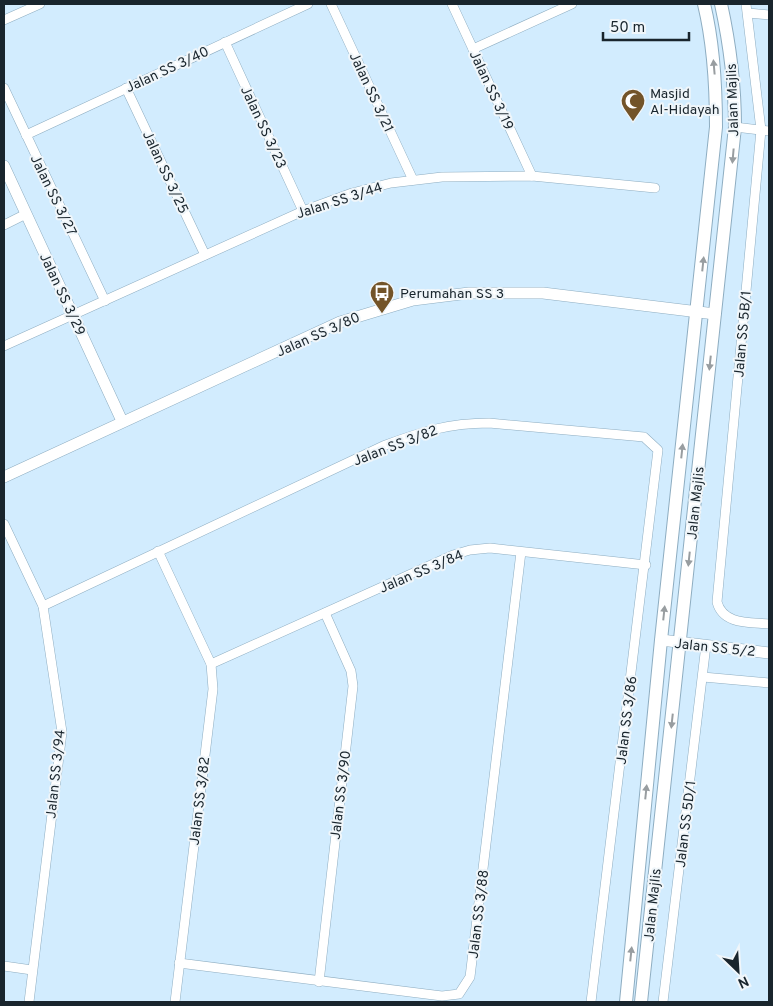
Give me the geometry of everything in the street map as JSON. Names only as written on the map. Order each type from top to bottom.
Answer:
[{"type":"main road","name":"Jalan Majlis","points":[[626,1002],[661,640],[698,312],[716,127],[716,87],[711,34],[704,4]]},
{"type":"main road","name":"Jalan Majlis","points":[[641,1002],[735,127],[735,88],[728,32],[721,4]]},
{"type":"street","points":[[4,20],[40,4]]},
{"type":"street","name":"Jalan SS 3/40","points":[[26,135],[308,4]]},
{"type":"street","name":"Jalan SS 3/21","points":[[331,4],[413,180]]},
{"type":"street","name":"Jalan SS 3/19","points":[[452,4],[532,176]]},
{"type":"street","points":[[473,49],[572,4]]},
{"type":"street","points":[[747,8],[769,15]]},
{"type":"street","name":"Jalan SS 5B/1","points":[[747,8],[765,131],[717,602],[719,610],[726,617],[736,621],[769,624]]},
{"type":"street","name":"Jalan SS 3/23","points":[[225,42],[303,211]]},
{"type":"street","name":"Jalan SS 3/27","points":[[4,88],[105,301]]},
{"type":"street","name":"Jalan SS 3/25","points":[[126,88],[205,255]]},
{"type":"street","points":[[735,127],[765,131]]},
{"type":"street","name":"Jalan SS 3/29","points":[[4,166],[122,421]]},
{"type":"street","name":"Jalan SS 3/44","points":[[4,346],[303,211],[352,193],[413,180],[532,176],[655,188]]},
{"type":"street","points":[[4,224],[26,214]]},
{"type":"street","name":"Jalan SS 3/80","points":[[4,477],[340,322],[413,300],[469,293],[543,293],[715,314]]},
{"type":"street","name":"Jalan SS 3/82","points":[[43,606],[383,446],[429,429],[471,423],[489,423],[644,437],[650,441]]},
{"type":"street","name":"Jalan SS 3/86","points":[[591,1002],[646,565],[658,450],[650,441]]},
{"type":"street","name":"Jalan SS 3/94","points":[[4,524],[43,606],[62,732],[29,1002]]},
{"type":"street","name":"Jalan SS 3/84","points":[[211,664],[453,555],[470,550],[490,548],[646,565]]},
{"type":"street","name":"Jalan SS 3/82","points":[[158,551],[211,664],[213,690],[175,1002]]},
{"type":"street","name":"Jalan SS 3/88","points":[[180,963],[442,996],[459,994],[470,977],[521,552]]},
{"type":"street","name":"Jalan SS 3/90","points":[[319,982],[353,686],[351,670],[325,613]]},
{"type":"street","name":"Jalan SS 5/2","points":[[661,640],[769,653]]},
{"type":"street","name":"Jalan SS 5D/1","points":[[663,1002],[706,645]]},
{"type":"street","points":[[703,677],[769,683]]},
{"type":"street","points":[[4,966],[32,970]]},
{"type":"place","name":"Masjid Al-Hidayah","points":[[633,122]]},
{"type":"place","name":"Perumahan SS 3","points":[[382,314]]}]
